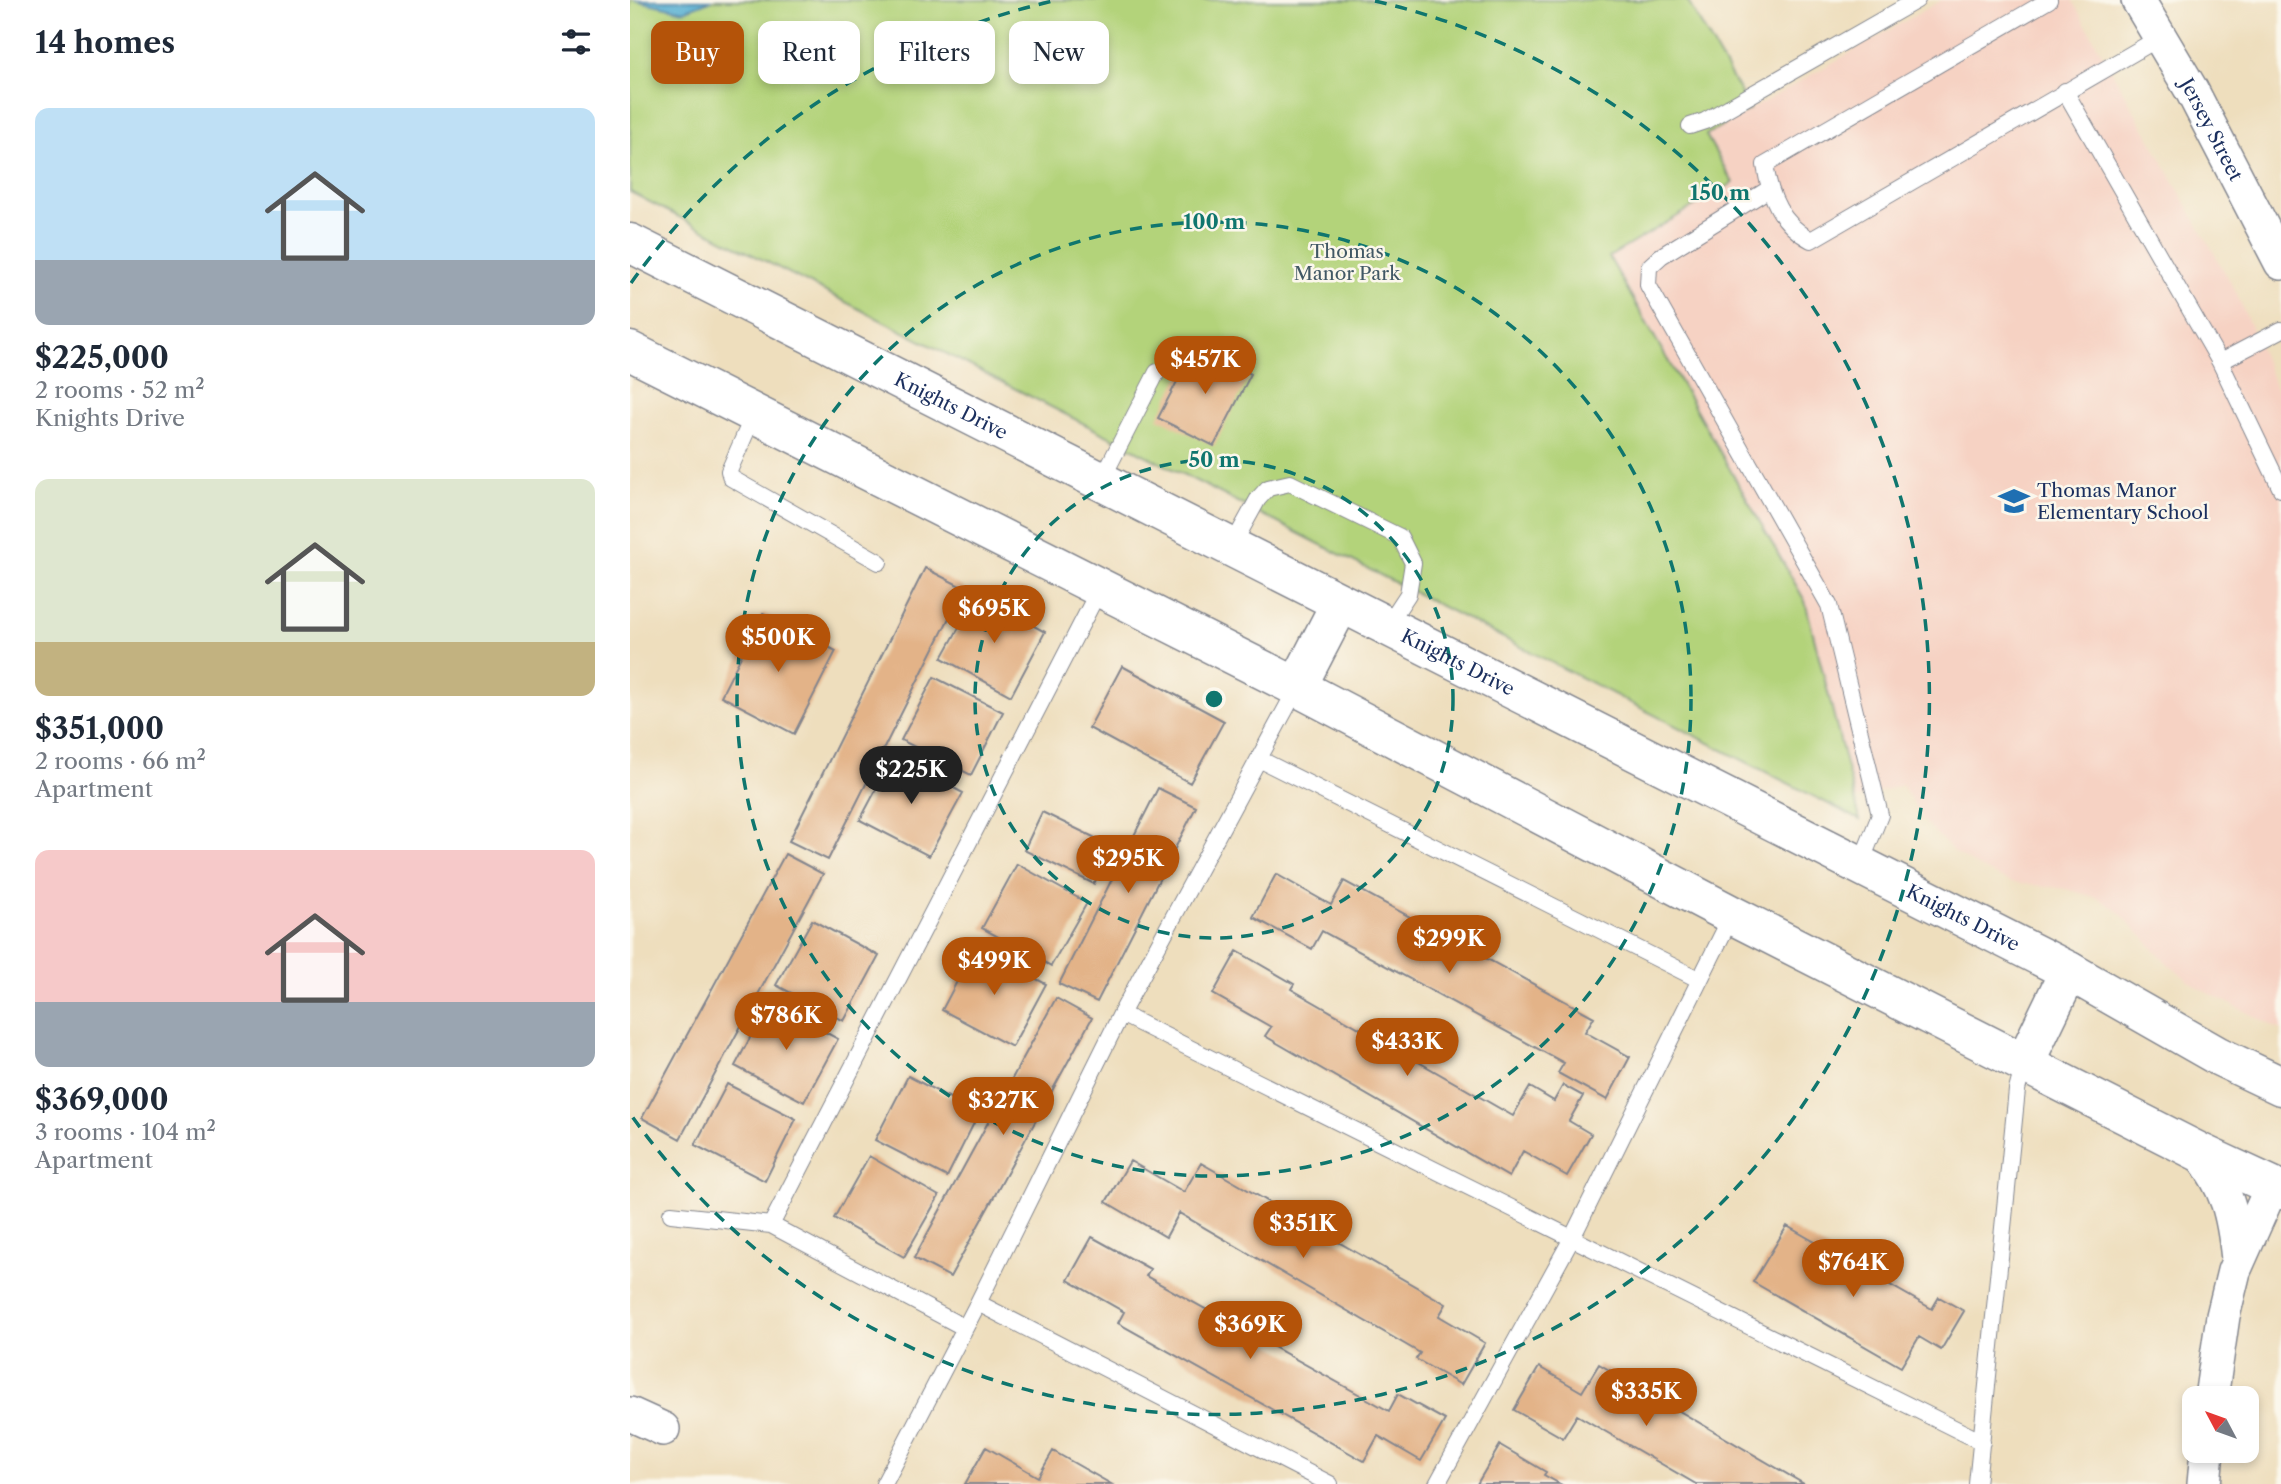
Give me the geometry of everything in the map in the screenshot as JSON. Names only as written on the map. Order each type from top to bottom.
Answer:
[{"type":"street","name":"Jersey Street","points":[[2138,0],[2192,91],[2281,262]]},
{"type":"street","name":"Knights Drive","points":[[630,243],[1386,628],[2069,971],[2218,1056],[2281,1086]]},
{"type":"street","points":[[630,351],[1099,590],[1297,687],[1732,915],[2199,1152],[2277,1188],[2238,1260],[2223,1316],[2213,1386]]},
{"type":"street","points":[[1297,687],[1340,604]]},
{"type":"street","points":[[2025,1062],[2069,971]]},
{"type":"street","points":[[2199,1152],[2226,1192],[2232,1210],[2238,1260]]},
{"type":"street","points":[[630,1414],[663,1429]]},
{"type":"street","points":[[2204,1484],[2206,1463]]},
{"type":"lane","points":[[1690,126],[1705,121],[1917,0]]},
{"type":"lane","points":[[2049,0],[1765,164],[1769,189],[1792,229],[1811,240],[2159,38]]},
{"type":"lane","points":[[2065,91],[2220,362],[2281,489]]},
{"type":"lane","points":[[1769,189],[1661,256],[1649,267],[1648,285],[1829,605],[1880,815],[1860,865]]},
{"type":"lane","points":[[2220,362],[2281,330]]},
{"type":"lane","points":[[1101,481],[1157,372]]},
{"type":"lane","points":[[754,414],[729,471],[732,478],[879,562]]},
{"type":"lane","points":[[1231,548],[1258,499],[1268,488],[1290,483],[1400,537],[1413,563],[1409,594],[1386,628]]},
{"type":"lane","points":[[771,1225],[1099,590]]},
{"type":"lane","points":[[884,1484],[978,1303],[1121,1014],[1261,760],[1297,687]]},
{"type":"lane","points":[[1261,760],[1700,980]]},
{"type":"lane","points":[[1437,1484],[1571,1240],[1732,915]]},
{"type":"lane","points":[[1121,1014],[1982,1442]]},
{"type":"lane","points":[[1977,1484],[2017,1090],[2025,1062]]},
{"type":"lane","points":[[671,1214],[771,1225],[965,1328]]},
{"type":"lane","points":[[978,1303],[1330,1484]]},
{"type":"shaded area","name":"Thomas Manor Elementary School","points":[[1942,0],[2072,0],[2237,294],[2281,400],[2281,1030],[2197,987],[2169,965],[2120,913],[2098,898],[2066,889],[2011,882],[1985,871],[1954,852],[1924,821],[1902,785],[1856,799],[1805,601],[1609,257],[1733,183],[1706,135]]},
{"type":"green space","name":"Thomas Manor Park","points":[[630,0],[1687,0],[1750,109],[1706,135],[1733,183],[1609,257],[1805,601],[1860,820],[630,192]]},
{"type":"water","points":[[634,0],[712,0],[684,11]]},
{"type":"building","points":[[1196,345],[1251,374],[1214,446],[1158,418]]},
{"type":"building","points":[[925,568],[964,588],[828,860],[789,841]]},
{"type":"building","points":[[977,595],[1045,632],[1011,696],[942,658]]},
{"type":"building","points":[[763,613],[836,651],[794,734],[721,696]]},
{"type":"building","points":[[1122,666],[1224,721],[1190,783],[1089,728]]},
{"type":"building","points":[[934,677],[1003,712],[971,775],[901,740]]},
{"type":"building","points":[[894,756],[963,793],[929,856],[860,820]]},
{"type":"building","points":[[1158,788],[1196,807],[1097,1002],[1059,984]]},
{"type":"building","points":[[1042,812],[1112,846],[1094,884],[1024,850]]},
{"type":"building","points":[[785,854],[823,874],[680,1139],[642,1118]]},
{"type":"building","points":[[1017,864],[1087,903],[1051,966],[982,928]]},
{"type":"building","points":[[1276,874],[1331,905],[1344,881],[1594,1017],[1585,1032],[1630,1057],[1607,1100],[1558,1073],[1564,1063],[1322,931],[1312,949],[1253,917]]},
{"type":"building","points":[[812,920],[879,956],[844,1021],[776,985]]},
{"type":"building","points":[[975,947],[1046,984],[1012,1047],[942,1010]]},
{"type":"building","points":[[1237,951],[1294,984],[1291,989],[1513,1116],[1530,1087],[1554,1101],[1563,1085],[1583,1096],[1569,1121],[1591,1134],[1567,1176],[1523,1151],[1509,1177],[1265,1036],[1271,1027],[1213,994]]},
{"type":"building","points":[[1056,998],[1092,1018],[950,1277],[914,1258]]},
{"type":"building","points":[[769,1002],[838,1039],[804,1102],[735,1066]]},
{"type":"building","points":[[908,1076],[979,1113],[947,1177],[875,1140]]},
{"type":"building","points":[[727,1084],[796,1119],[765,1181],[695,1145]]},
{"type":"building","points":[[869,1156],[939,1196],[904,1257],[834,1218]]},
{"type":"building","points":[[1130,1161],[1184,1192],[1201,1163],[1446,1304],[1439,1316],[1485,1343],[1461,1385],[1416,1359],[1420,1353],[1179,1213],[1166,1237],[1106,1202]]},
{"type":"building","points":[[1787,1226],[1932,1309],[1939,1297],[1964,1311],[1941,1350],[1919,1337],[1901,1367],[1753,1282]]},
{"type":"building","points":[[1092,1237],[1150,1269],[1146,1276],[1389,1411],[1398,1394],[1445,1420],[1421,1461],[1378,1436],[1364,1461],[1118,1323],[1124,1312],[1068,1280]]},
{"type":"building","points":[[1599,1364],[1804,1484],[1696,1484],[1577,1415],[1563,1438],[1514,1410],[1539,1367],[1582,1392]]},
{"type":"building","points":[[1500,1445],[1546,1472],[1544,1475],[1560,1484],[1477,1484]]},
{"type":"building","points":[[986,1447],[1038,1477],[1053,1451],[1111,1484],[965,1484]]},
{"type":"place","name":"Thomas Manor Elementary School","points":[[2014,501]]}]
